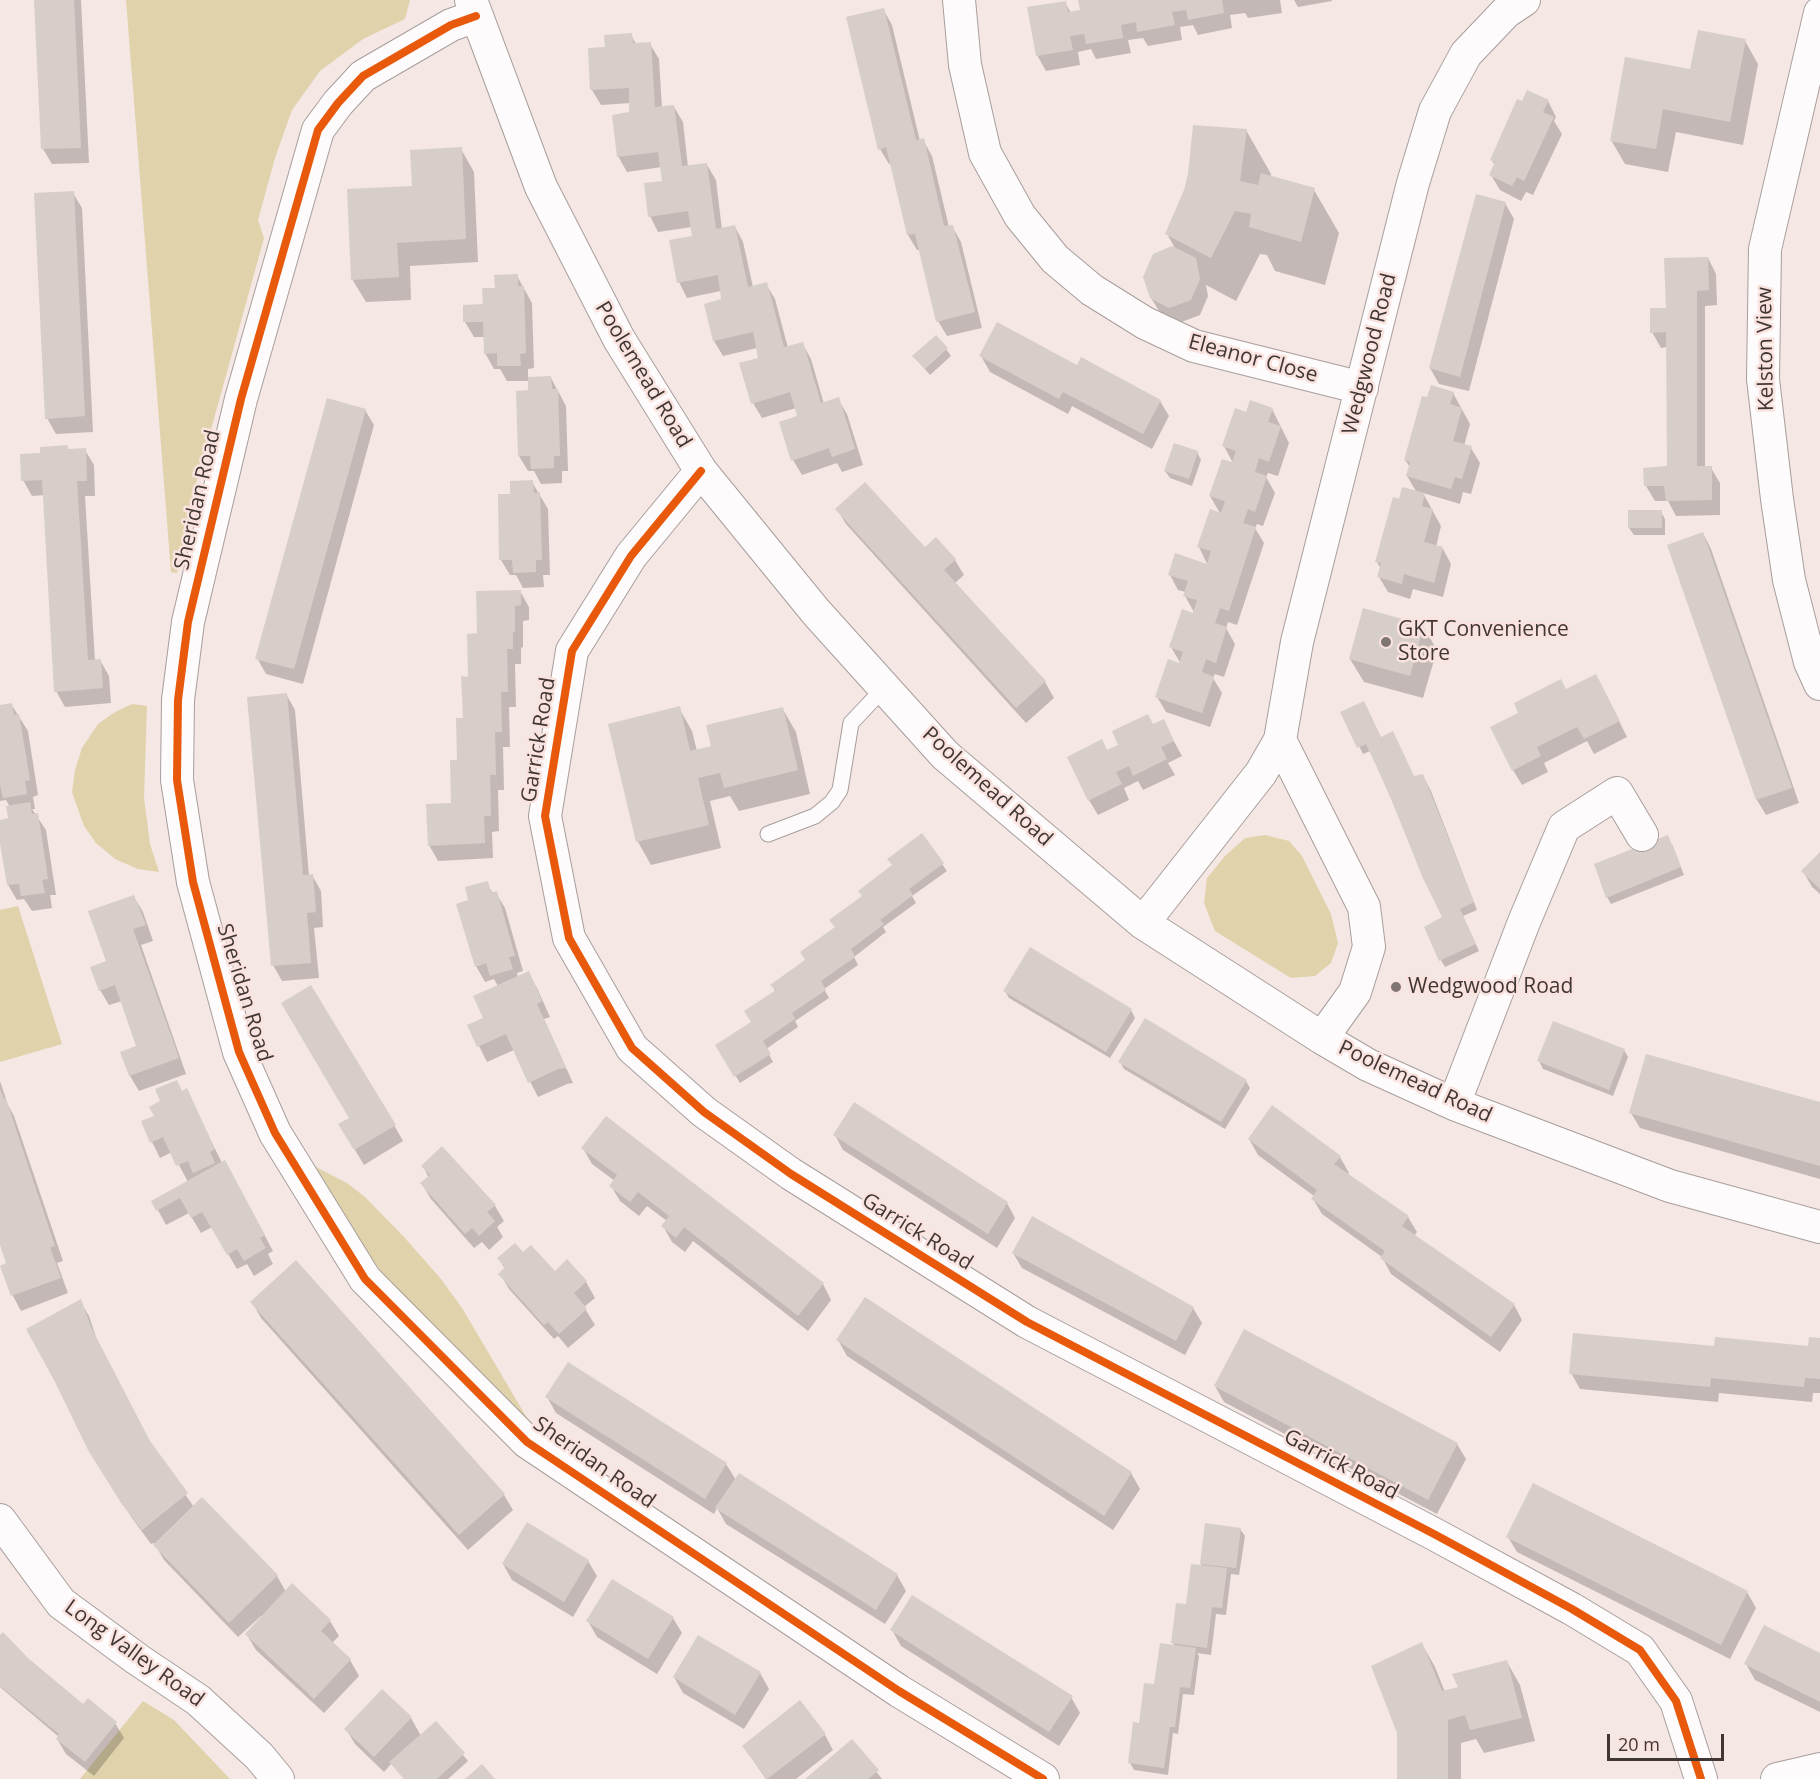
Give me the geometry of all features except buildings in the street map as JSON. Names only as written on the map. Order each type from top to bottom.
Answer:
[{"type":"street","name":"Eleanor Close","points":[[960,0],[965,65],[985,153],[1020,216],[1055,259],[1092,290],[1145,323],[1194,346],[1362,388]]},
{"type":"street","name":"Wedgwood Road","points":[[1143,923],[1261,773],[1280,740],[1297,642],[1413,183],[1435,111],[1466,54],[1506,12],[1524,0]]},
{"type":"street","name":"Poolemead Road","points":[[473,8],[541,187],[619,339],[701,471],[816,612],[945,755],[1143,923],[1368,1065],[1454,1104],[1670,1186],[1820,1227]]},
{"type":"street","name":"Sheridan Road","points":[[473,8],[451,25],[363,76],[338,103],[318,130],[241,399],[188,622],[178,700],[177,780],[193,882],[239,1052],[275,1133],[365,1279],[528,1442],[899,1691],[1043,1779]]},
{"type":"street","name":"Kelston View","points":[[1820,13],[1765,249],[1763,379],[1789,580],[1810,662],[1820,684]]},
{"type":"street","name":"Garrick Road","points":[[701,471],[631,556],[572,651],[545,816],[569,938],[632,1048],[704,1112],[790,1174],[1027,1322],[1444,1539],[1572,1609],[1640,1650],[1676,1701],[1701,1779]]},
{"type":"street","points":[[1280,740],[1364,907],[1369,947],[1355,992],[1322,1038]]},
{"type":"street","points":[[1454,1104],[1524,922],[1564,827],[1617,793],[1642,836]]},
{"type":"street","name":"Long Valley Road","points":[[0,1521],[61,1603],[198,1700],[259,1756],[278,1779]]},
{"type":"street","points":[[1777,1779],[1820,1769]]},
{"type":"lane","points":[[768,834],[815,816],[832,802],[840,790],[851,723],[885,687]]},
{"type":"shaded area","points":[[126,0],[410,0],[405,19],[363,39],[320,71],[292,110],[275,158],[258,220],[264,238],[191,502],[177,573],[171,572]]},
{"type":"shaded area","points":[[132,704],[147,706],[144,798],[150,844],[159,872],[138,869],[115,859],[96,843],[84,826],[72,792],[75,770],[82,748],[98,724]]},
{"type":"shaded area","points":[[1265,835],[1289,841],[1302,856],[1331,914],[1338,943],[1331,963],[1315,976],[1291,978],[1215,931],[1204,903],[1207,878],[1225,856],[1245,838]]},
{"type":"shaded area","points":[[18,906],[62,1044],[0,1062],[0,910]]},
{"type":"shaded area","points":[[314,1166],[347,1183],[365,1197],[441,1279],[462,1308],[530,1423],[469,1371],[415,1312],[372,1260]]},
{"type":"shaded area","points":[[143,1701],[174,1720],[230,1779],[80,1779]]},
{"type":"cycle path","points":[[476,16],[451,25],[363,76],[338,103],[318,130],[241,399],[188,622],[178,700],[177,780],[193,882],[239,1052],[275,1133],[365,1279],[527,1442],[899,1691],[1043,1779]]},
{"type":"cycle path","points":[[701,471],[631,556],[572,651],[545,816],[569,938],[632,1048],[704,1112],[791,1174],[1027,1322],[1434,1534],[1572,1609],[1640,1650],[1676,1701],[1701,1779]]},
{"type":"place","name":"GKT Convenience Store","points":[[1386,642]]},
{"type":"place","name":"Wedgwood Road","points":[[1396,987]]}]
